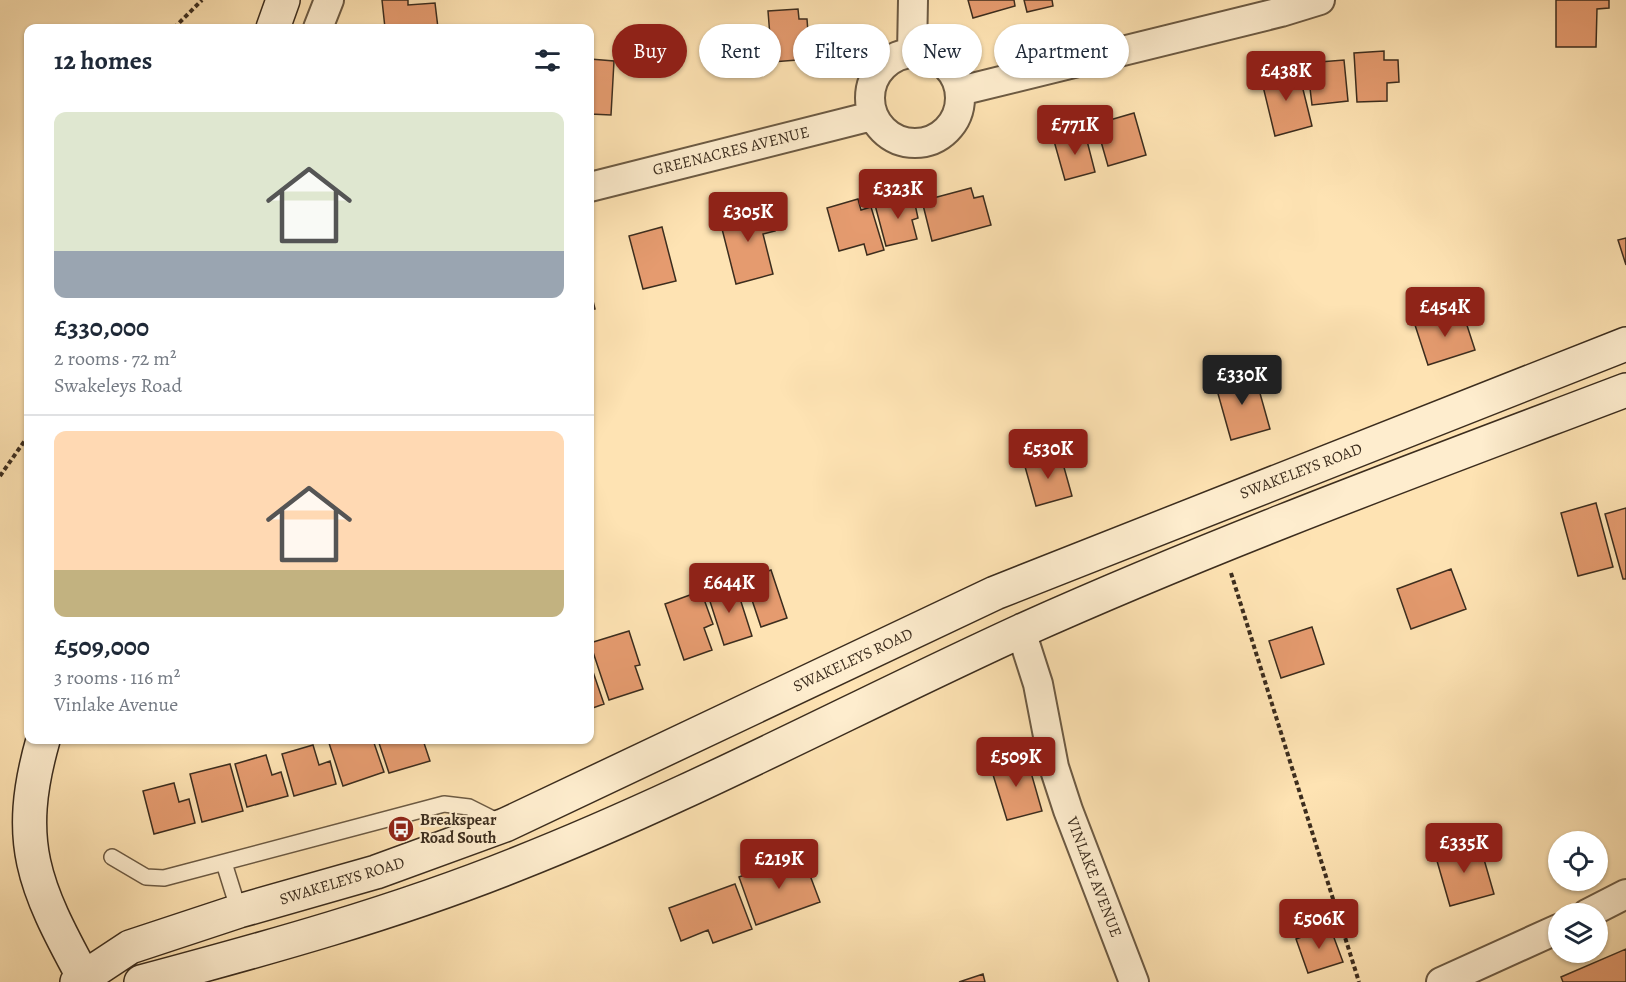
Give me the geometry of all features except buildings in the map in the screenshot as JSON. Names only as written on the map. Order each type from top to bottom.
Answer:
[{"type":"main road","points":[[274,24],[283,0]]},
{"type":"main road","name":"SWAKELEYS ROAD","points":[[80,979],[130,947],[239,911],[376,872],[505,825],[995,593],[1626,344]]},
{"type":"main road","points":[[141,982],[374,917],[446,892],[588,835],[1021,631],[1222,544],[1626,390]]},
{"type":"main road","points":[[677,742],[698,784]]},
{"type":"main road","points":[[42,744],[29,795],[28,834],[46,905],[80,979],[126,982]]},
{"type":"street","points":[[320,24],[329,0]]},
{"type":"street","points":[[913,0],[913,24]]},
{"type":"street","points":[[960,91],[1281,12],[1320,0]]},
{"type":"street","points":[[902,56],[889,60],[873,79],[869,91],[872,116],[889,136],[901,142],[927,143],[939,137],[956,117],[960,91],[956,78]]},
{"type":"street","name":"GREENACRES AVENUE","points":[[594,186],[872,116]]},
{"type":"street","name":"VINLAKE AVENUE","points":[[1021,631],[1038,684],[1054,767],[1134,982]]},
{"type":"street","points":[[1608,903],[1626,894]]},
{"type":"street","points":[[1441,982],[1548,934]]},
{"type":"lane","points":[[112,857],[146,877],[164,878],[444,804],[468,807],[505,825]]},
{"type":"lane","points":[[224,863],[239,911]]},
{"type":"path","points":[[178,24],[202,0]]},
{"type":"path","points":[[0,476],[24,442]]},
{"type":"path","points":[[1222,544],[1359,982]]},
{"type":"place","name":"Breakspear Road South","points":[[401,829]]}]
